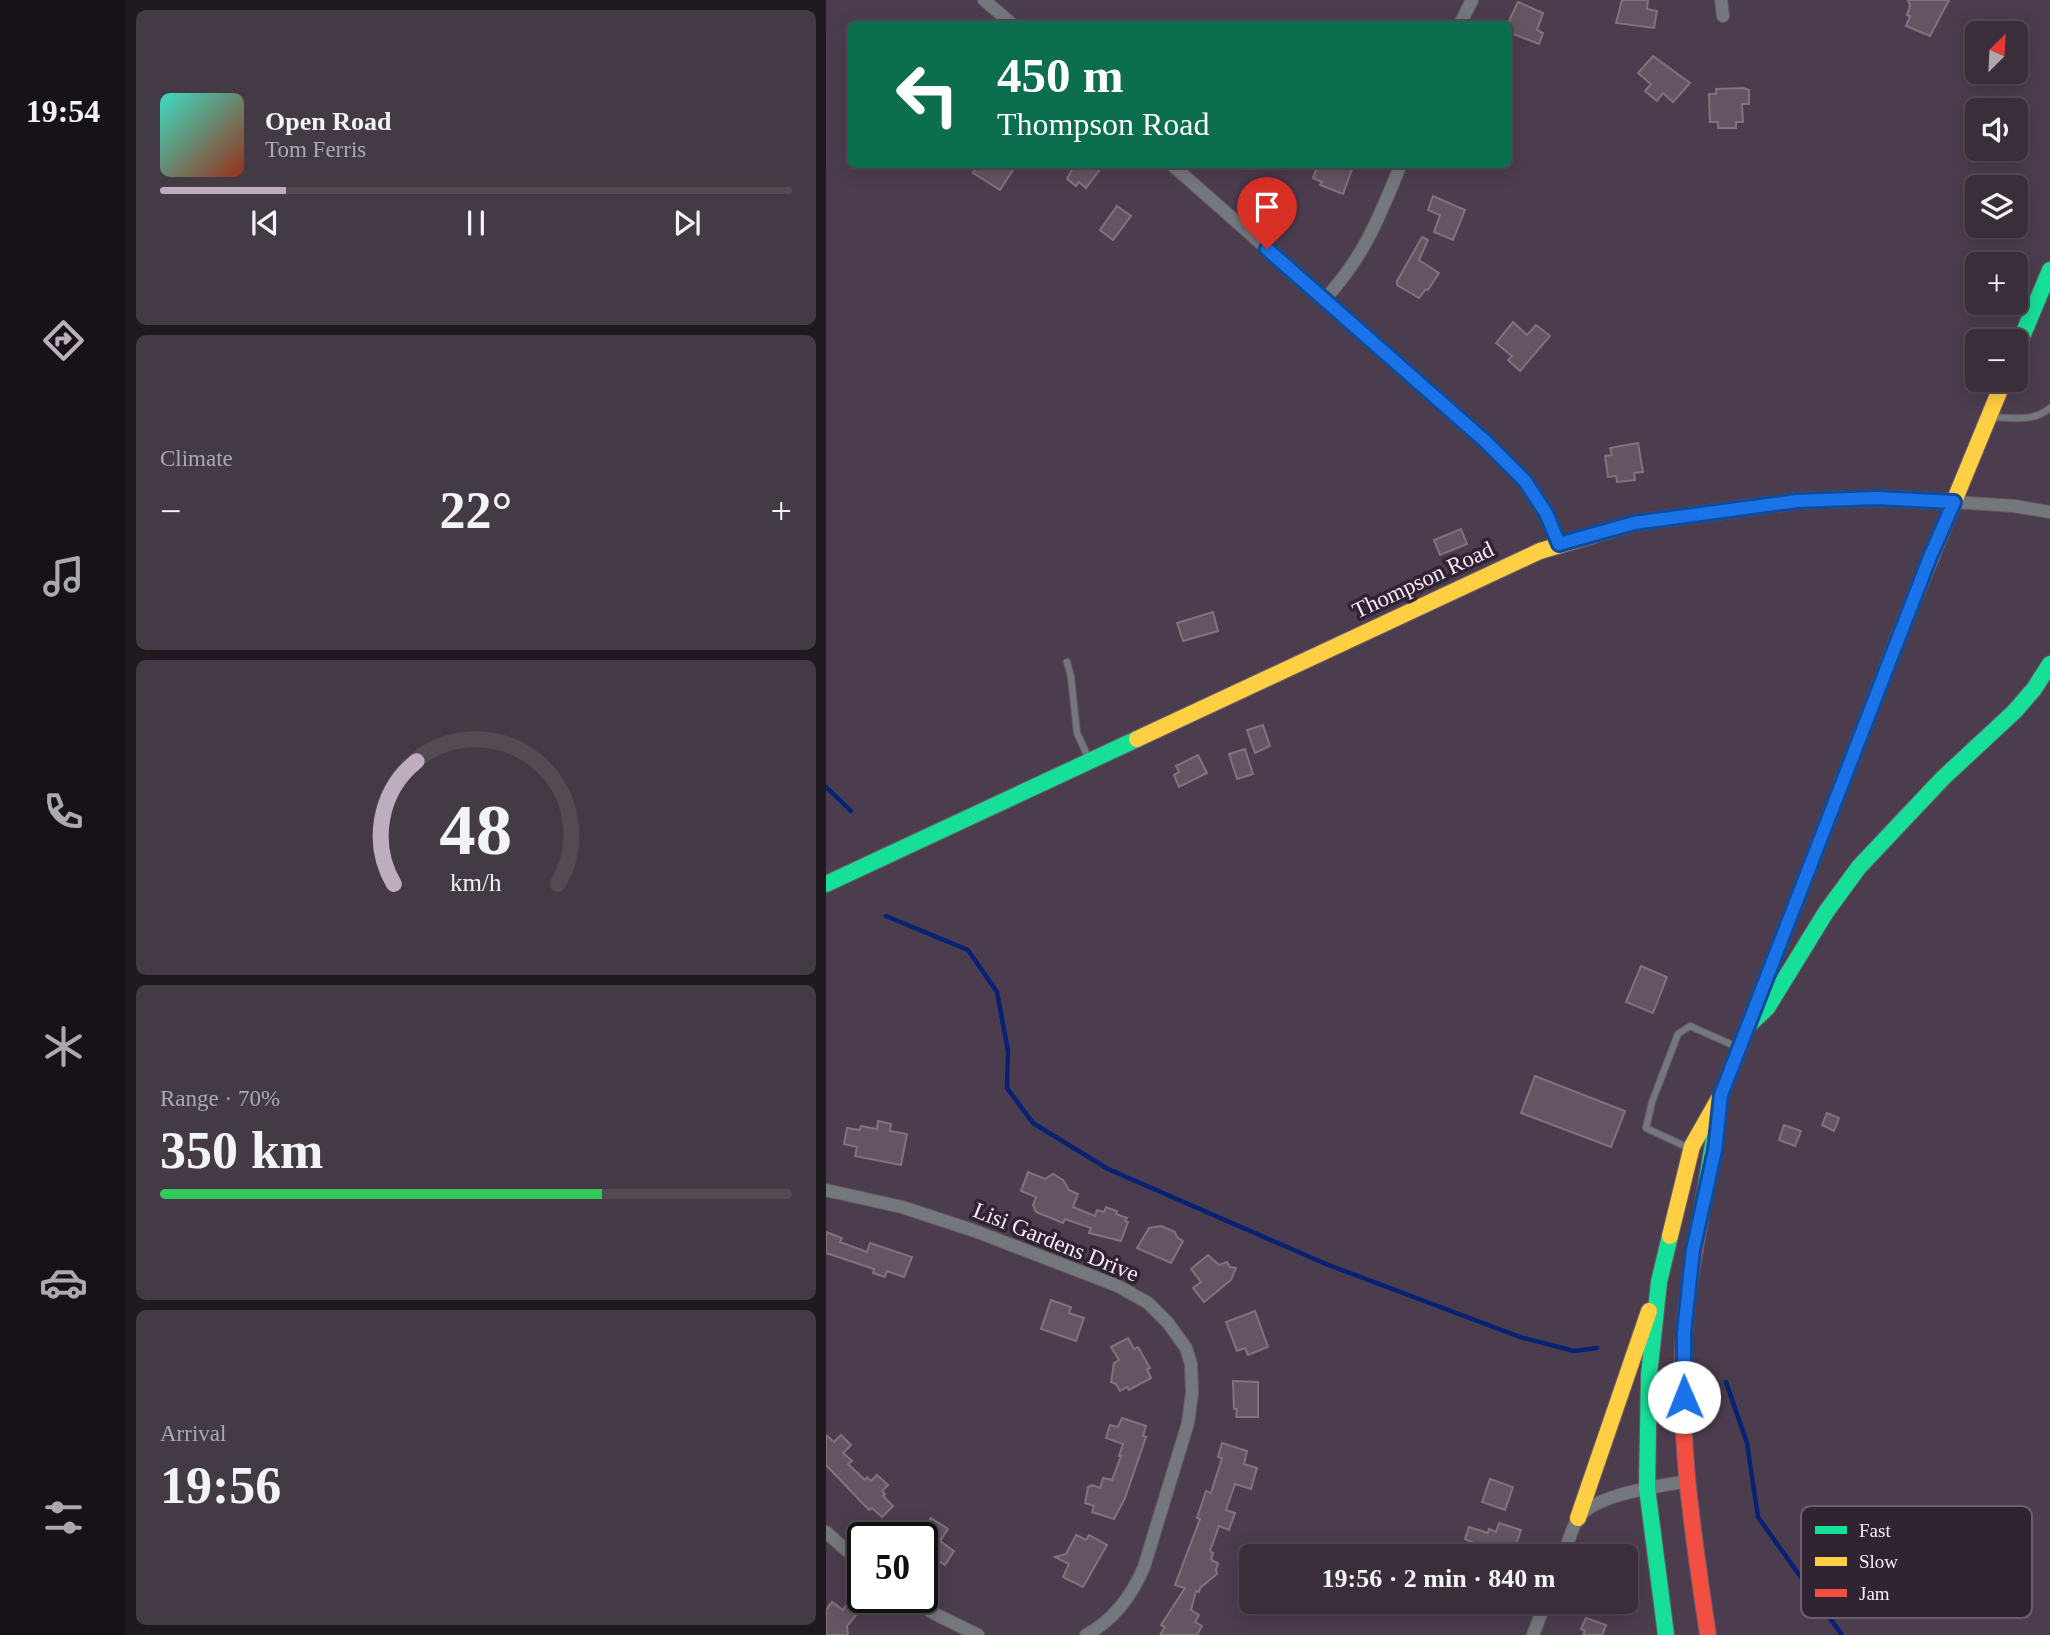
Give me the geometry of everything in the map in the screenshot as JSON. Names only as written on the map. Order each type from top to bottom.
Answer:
[{"type":"main road","points":[[2025,329],[2050,270]]},
{"type":"main road","points":[[1578,1518],[1659,1282],[1691,1149],[1721,1095],[1930,557],[1999,392]]},
{"type":"main road","name":"Thompson Road","points":[[826,884],[1559,544],[1634,523],[1797,501],[1877,498],[1954,502]]},
{"type":"main road","points":[[1747,1027],[1767,1008],[1826,912],[1859,867],[1943,778],[2014,712],[2034,689],[2050,664]]},
{"type":"main road","points":[[1708,1635],[1685,1444],[1684,1332],[1693,1250],[1715,1150],[1721,1095]]},
{"type":"main road","points":[[1659,1282],[1647,1405],[1647,1488],[1666,1635]]},
{"type":"street","points":[[984,0],[1008,21]]},
{"type":"street","points":[[1462,21],[1472,0]]},
{"type":"street","points":[[1721,0],[1723,16]]},
{"type":"street","points":[[1176,168],[1485,441],[1525,481],[1546,513],[1559,544]]},
{"type":"street","points":[[1324,300],[1362,252],[1399,168]]},
{"type":"street","points":[[1954,502],[2014,506],[2050,512]]},
{"type":"street","name":"Lisi Gardens Drive","points":[[826,1190],[902,1207],[963,1227],[1118,1286],[1148,1303],[1168,1323],[1186,1348],[1191,1364],[1192,1393],[1188,1423],[1144,1567],[1135,1589],[1118,1610],[1086,1635]]},
{"type":"street","points":[[1568,1544],[1578,1518],[1590,1508],[1618,1495],[1689,1481]]},
{"type":"street","points":[[826,1532],[847,1551]]},
{"type":"street","points":[[932,1613],[978,1635]]},
{"type":"street","points":[[1533,1635],[1541,1614]]},
{"type":"lane","points":[[1989,417],[2036,416],[2050,408]]},
{"type":"lane","points":[[1067,662],[1077,733],[1090,761]]},
{"type":"lane","points":[[1691,1149],[1646,1128],[1652,1102],[1678,1034],[1690,1026],[1739,1047]]},
{"type":"building","points":[[1622,0],[1648,0],[1647,9],[1657,11],[1654,28],[1616,23]]},
{"type":"building","points":[[1908,0],[1949,0],[1930,36],[1906,26],[1910,16],[1907,15],[1910,6]]},
{"type":"building","points":[[1518,2],[1543,13],[1537,30],[1543,33],[1539,44],[1512,34],[1512,21],[1509,21]]},
{"type":"building","points":[[1653,56],[1690,83],[1673,102],[1663,93],[1657,101],[1645,91],[1651,84],[1638,73]]},
{"type":"building","points":[[1716,89],[1749,90],[1749,104],[1742,104],[1743,122],[1736,122],[1736,128],[1718,128],[1718,122],[1710,122],[1709,94],[1716,94]]},
{"type":"building","points":[[976,168],[1014,168],[1000,190],[973,173]]},
{"type":"building","points":[[1073,168],[1101,168],[1086,188],[1079,182],[1076,186],[1067,179]]},
{"type":"building","points":[[1317,168],[1353,168],[1343,194],[1320,185],[1322,182],[1313,178]]},
{"type":"building","points":[[1433,196],[1465,210],[1453,240],[1434,232],[1440,215],[1428,210]]},
{"type":"building","points":[[1117,206],[1131,216],[1113,240],[1100,230]]},
{"type":"building","points":[[1422,237],[1428,240],[1419,260],[1439,273],[1419,298],[1397,285],[1397,281]]},
{"type":"building","points":[[1513,322],[1527,335],[1536,325],[1550,336],[1520,371],[1508,360],[1512,356],[1496,343]]},
{"type":"building","points":[[1638,443],[1643,472],[1634,473],[1635,480],[1617,482],[1616,476],[1608,477],[1605,456],[1612,455],[1610,448]]},
{"type":"building","points":[[1461,529],[1467,544],[1440,555],[1434,540]]},
{"type":"building","points":[[1213,612],[1218,631],[1183,641],[1177,623]]},
{"type":"building","points":[[1263,725],[1270,746],[1255,753],[1247,730]]},
{"type":"building","points":[[1245,749],[1253,774],[1237,779],[1229,754]]},
{"type":"building","points":[[1198,755],[1207,773],[1179,787],[1174,775],[1179,772],[1176,766]]},
{"type":"building","points":[[1641,966],[1667,977],[1653,1013],[1626,1002]]},
{"type":"building","points":[[1535,1076],[1625,1111],[1611,1147],[1521,1113]]},
{"type":"building","points":[[1827,1113],[1839,1118],[1834,1131],[1822,1125]]},
{"type":"building","points":[[878,1121],[891,1124],[890,1131],[907,1134],[901,1165],[855,1156],[857,1147],[844,1144],[847,1128],[860,1130],[861,1126],[877,1129]]},
{"type":"building","points":[[1784,1125],[1801,1131],[1795,1146],[1779,1140]]},
{"type":"building","points":[[1028,1172],[1045,1179],[1053,1174],[1063,1180],[1069,1190],[1078,1194],[1073,1207],[1095,1216],[1097,1210],[1104,1212],[1106,1207],[1127,1218],[1121,1241],[1089,1233],[1091,1228],[1065,1219],[1063,1223],[1036,1212],[1033,1205],[1036,1197],[1021,1191]]},
{"type":"building","points":[[1161,1226],[1175,1232],[1183,1241],[1171,1263],[1137,1248],[1149,1228]]},
{"type":"building","points":[[826,1232],[842,1238],[840,1242],[867,1252],[870,1243],[912,1257],[904,1277],[887,1271],[885,1277],[873,1273],[874,1269],[826,1253]]},
{"type":"building","points":[[1208,1255],[1219,1265],[1227,1262],[1230,1267],[1236,1268],[1231,1280],[1204,1302],[1193,1288],[1201,1282],[1191,1269]]},
{"type":"building","points":[[1051,1300],[1071,1307],[1069,1313],[1084,1318],[1076,1341],[1041,1329]]},
{"type":"building","points":[[1255,1311],[1268,1347],[1248,1355],[1245,1348],[1237,1351],[1226,1322]]},
{"type":"building","points":[[1128,1338],[1134,1349],[1138,1347],[1150,1368],[1147,1369],[1151,1378],[1129,1390],[1127,1387],[1120,1391],[1116,1384],[1111,1382],[1114,1363],[1119,1360],[1111,1347]]},
{"type":"building","points":[[1233,1381],[1258,1382],[1258,1417],[1236,1417]]},
{"type":"building","points":[[1122,1418],[1146,1426],[1143,1436],[1146,1437],[1125,1498],[1114,1519],[1092,1512],[1094,1506],[1085,1503],[1088,1487],[1092,1485],[1100,1488],[1103,1478],[1112,1480],[1123,1444],[1106,1438],[1110,1425],[1118,1427]]},
{"type":"building","points":[[826,1435],[834,1442],[841,1435],[851,1445],[843,1453],[852,1461],[848,1464],[865,1480],[867,1477],[871,1481],[877,1475],[888,1485],[882,1491],[885,1494],[883,1496],[893,1506],[882,1517],[872,1508],[869,1510],[826,1465]]},
{"type":"building","points":[[1222,1443],[1247,1451],[1244,1464],[1257,1468],[1251,1489],[1235,1484],[1226,1510],[1235,1513],[1229,1530],[1219,1526],[1210,1551],[1213,1553],[1211,1560],[1218,1563],[1217,1574],[1200,1588],[1199,1592],[1196,1591],[1191,1610],[1199,1615],[1195,1622],[1202,1626],[1197,1635],[1160,1635],[1165,1627],[1161,1625],[1185,1588],[1175,1585],[1200,1519],[1197,1518],[1206,1491],[1211,1493],[1222,1458],[1218,1457]]},
{"type":"building","points":[[1490,1479],[1513,1487],[1505,1510],[1482,1502]]},
{"type":"building","points":[[938,1523],[948,1529],[940,1541],[954,1551],[945,1565],[938,1560]]},
{"type":"building","points":[[1499,1523],[1521,1530],[1516,1544],[1471,1544],[1465,1539],[1469,1527],[1488,1533],[1489,1529],[1496,1532]]},
{"type":"building","points":[[1076,1535],[1086,1540],[1089,1535],[1107,1545],[1083,1587],[1063,1577],[1069,1564],[1055,1557],[1066,1554]]},
{"type":"building","points":[[832,1602],[843,1610],[847,1604],[847,1613],[858,1613],[847,1626],[848,1635],[826,1635],[826,1610]]},
{"type":"building","points":[[1586,1618],[1606,1625],[1602,1635],[1583,1635],[1585,1631],[1581,1629]]},
{"type":"waterway","points":[[826,787],[851,811]]},
{"type":"waterway","points":[[886,916],[968,950],[997,992],[1008,1051],[1007,1088],[1033,1123],[1108,1169],[1326,1264],[1520,1337],[1574,1351],[1597,1348]]},
{"type":"waterway","points":[[1726,1382],[1747,1443],[1758,1517],[1801,1577]]},
{"type":"waterway","points":[[1830,1618],[1842,1635]]},
{"type":"traffic: fast","points":[[2025,329],[2050,270]]},
{"type":"traffic: fast","points":[[1594,535],[1634,523],[1797,501],[1877,498],[1954,502]]},
{"type":"traffic: fast","points":[[1751,1023],[1767,1008],[1826,912],[1859,867],[1943,778],[2014,712],[2034,689],[2050,664]]},
{"type":"traffic: fast","points":[[826,884],[1137,739]]},
{"type":"traffic: fast","points":[[1700,1221],[1720,1103]]},
{"type":"traffic: fast","points":[[1666,1635],[1647,1488],[1649,1375],[1659,1282],[1670,1236]]},
{"type":"traffic: slow","points":[[1906,618],[1999,392]]},
{"type":"traffic: slow","points":[[1137,739],[1540,551],[1594,535]]},
{"type":"traffic: slow","points":[[1670,1236],[1692,1146],[1721,1095],[1814,856]]},
{"type":"traffic: slow","points":[[1578,1518],[1649,1311]]},
{"type":"traffic: jam","points":[[1814,856],[1906,618]]},
{"type":"traffic: jam","points":[[1700,1221],[1690,1276],[1682,1370],[1692,1522],[1708,1635]]},
{"type":"route","points":[[1267,249],[1485,441],[1525,481],[1546,513],[1559,544],[1634,523],[1797,501],[1877,498],[1954,502],[1930,557],[1721,1095],[1715,1150],[1693,1250],[1684,1332],[1684,1397]]}]
